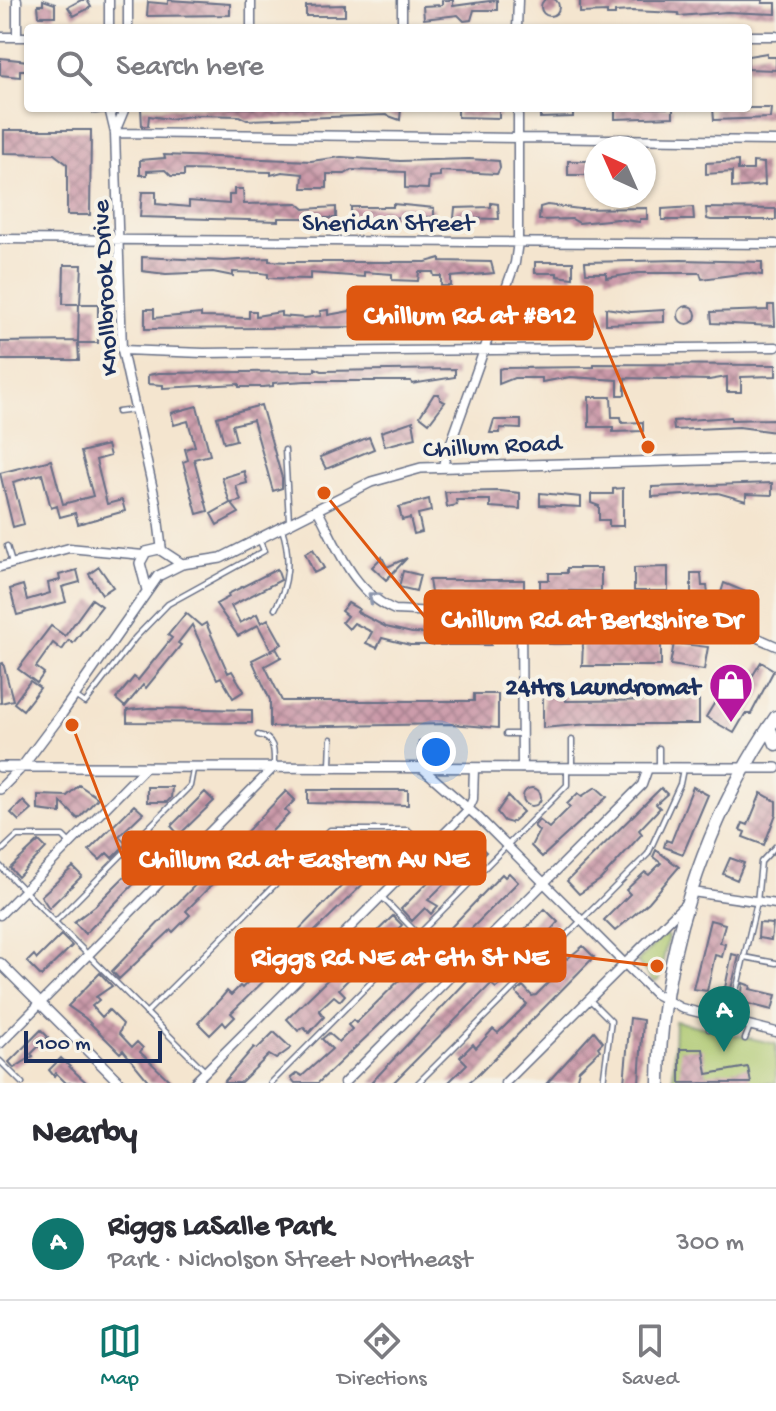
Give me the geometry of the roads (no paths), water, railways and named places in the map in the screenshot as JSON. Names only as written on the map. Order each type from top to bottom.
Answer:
[{"type":"main road","points":[[774,720],[776,744]]},
{"type":"main road","points":[[659,1083],[665,1001],[691,896],[746,768],[774,720]]},
{"type":"street","points":[[17,0],[17,37]]},
{"type":"street","points":[[109,0],[109,24]]},
{"type":"street","points":[[128,0],[128,24]]},
{"type":"street","points":[[251,0],[251,24]]},
{"type":"street","points":[[402,0],[402,24]]},
{"type":"street","points":[[517,24],[518,0]]},
{"type":"street","points":[[752,36],[776,36]]},
{"type":"street","points":[[0,37],[24,37]]},
{"type":"street","name":"Knollbrook Drive","points":[[110,112],[115,133],[122,350],[165,554]]},
{"type":"street","name":"Knollbrook Drive","points":[[115,133],[123,112]]},
{"type":"street","points":[[443,465],[508,290],[518,242],[518,112]]},
{"type":"street","points":[[115,133],[518,141],[776,141]]},
{"type":"street","name":"Sheridan Street","points":[[0,239],[776,244]]},
{"type":"street","points":[[122,350],[204,353],[776,347]]},
{"type":"street","name":"Chillum Road","points":[[0,789],[22,767],[124,630],[147,590],[162,574],[182,564],[221,558],[371,482],[443,465],[776,458]]},
{"type":"street","points":[[317,509],[358,584],[385,606],[417,613],[692,615],[722,622],[776,646]]},
{"type":"street","points":[[147,590],[143,570],[146,552],[158,532]]},
{"type":"street","points":[[0,567],[69,548],[96,548],[128,555],[146,552],[165,554],[182,564]]},
{"type":"street","points":[[128,555],[143,570],[162,574],[165,554]]},
{"type":"street","points":[[521,616],[522,768]]},
{"type":"street","points":[[0,767],[776,768]]},
{"type":"street","points":[[0,915],[146,767]]},
{"type":"street","points":[[0,1044],[274,767]]},
{"type":"street","points":[[422,768],[507,846],[665,1001],[776,1032]]},
{"type":"street","points":[[194,1083],[468,810],[473,799],[474,768]]},
{"type":"street","points":[[344,1083],[642,785],[654,768]]},
{"type":"street","points":[[505,1083],[691,896],[776,904]]},
{"type":"street","points":[[0,963],[120,1083]]},
{"type":"lane","points":[[118,412],[134,410]]},
{"type":"lane","points":[[275,609],[284,594],[287,574],[285,450]]},
{"type":"lane","points":[[75,696],[85,703],[135,638],[168,604],[264,551],[259,539]]},
{"type":"lane","points":[[7,546],[12,563]]},
{"type":"lane","points":[[616,601],[621,633],[626,636],[707,640],[722,622]]},
{"type":"lane","points":[[506,734],[521,734]]},
{"type":"lane","points":[[258,735],[266,736],[272,744],[274,767]]},
{"type":"lane","points":[[330,767],[331,739]]},
{"type":"lane","points":[[271,1083],[567,785],[572,740]]},
{"type":"lane","points":[[421,743],[422,768]]},
{"type":"lane","points":[[654,768],[659,748]]},
{"type":"lane","points":[[55,922],[190,786],[194,767]]},
{"type":"lane","points":[[418,1083],[648,854],[680,784],[683,768]]},
{"type":"lane","points":[[146,1013],[330,830],[408,830],[428,849]]},
{"type":"lane","points":[[0,852],[17,836],[63,836],[72,844]]},
{"type":"lane","points":[[729,1021],[757,902],[761,862],[776,846]]},
{"type":"lane","points":[[0,866],[205,1071]]},
{"type":"lane","points":[[381,896],[455,972]]},
{"type":"lane","points":[[744,957],[776,963]]},
{"type":"lane","points":[[589,999],[611,1021],[603,1083]]},
{"type":"lane","points":[[709,1029],[710,1016]]},
{"type":"lane","points":[[745,1039],[750,1025]]},
{"type":"lane","points":[[0,1061],[22,1083]]},
{"type":"place","name":"Chillum Rd at #812","points":[[648,447]]},
{"type":"place","name":"Chillum Rd at Berkshire Dr","points":[[324,493]]},
{"type":"place","name":"24Hrs Laundromat","points":[[731,724]]},
{"type":"place","name":"Chillum Rd at Eastern Av NE","points":[[72,725]]},
{"type":"place","name":"Riggs Rd NE at 6th St NE","points":[[657,966]]},
{"type":"place","name":"Riggs LaSalle Park","points":[[724,1052]]}]
